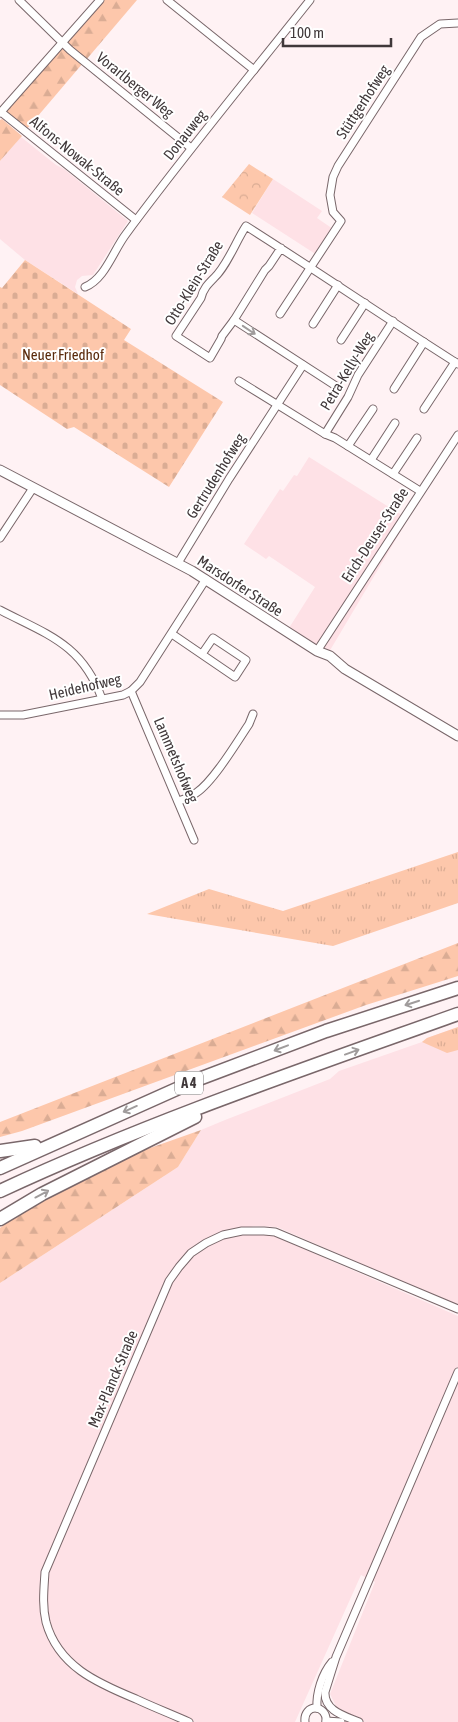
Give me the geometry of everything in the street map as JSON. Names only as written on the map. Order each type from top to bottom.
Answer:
[{"type":"highway","name":"A 4","points":[[0,1168],[199,1079],[326,1031],[458,988]]},
{"type":"highway","name":"A 4","points":[[0,1191],[185,1113],[458,1014]]},
{"type":"highway","points":[[0,1219],[42,1194],[240,1093]]},
{"type":"highway","points":[[0,1151],[55,1143]]},
{"type":"highway","points":[[0,1157],[19,1149]]},
{"type":"street","name":"Vorarlberger Weg","points":[[19,0],[62,43],[191,148]]},
{"type":"street","points":[[0,112],[100,0]]},
{"type":"street","points":[[167,0],[254,70]]},
{"type":"street","name":"Donauweg","points":[[85,287],[99,278],[136,220],[191,148],[310,0]]},
{"type":"street","name":"Stüttgerhofweg","points":[[311,268],[340,221],[333,212],[330,195],[333,177],[338,166],[421,37],[440,24],[458,23]]},
{"type":"street","name":"Alfons-Nowak-Straße","points":[[0,112],[136,220]]},
{"type":"street","name":"Otto-Klein-Straße","points":[[246,226],[281,248],[234,320],[229,324],[210,358],[176,336],[201,298],[209,282],[215,277],[233,250],[235,243],[246,226]]},
{"type":"street","points":[[281,248],[456,363],[424,409]]},
{"type":"street","points":[[280,314],[311,268]]},
{"type":"street","points":[[313,324],[338,285]]},
{"type":"street","points":[[341,340],[365,303]]},
{"type":"street","points":[[234,320],[339,388]]},
{"type":"street","name":"Petra-Kelly-Weg","points":[[325,434],[348,396],[358,375],[393,321]]},
{"type":"street","points":[[394,389],[424,342]]},
{"type":"street","name":"Gertrudenhofweg","points":[[178,563],[229,479],[303,365]]},
{"type":"street","points":[[239,381],[420,491]]},
{"type":"street","points":[[348,446],[373,408]]},
{"type":"street","points":[[371,460],[395,424]]},
{"type":"street","name":"Erich-Deuser-Straße","points":[[317,651],[458,435]]},
{"type":"street","points":[[394,474],[417,438]]},
{"type":"street","name":"Marsdorfer Straße","points":[[0,470],[206,579],[317,651],[330,656],[345,669],[458,736]]},
{"type":"street","points":[[0,538],[33,488]]},
{"type":"street","name":"Heidehofweg","points":[[0,715],[23,715],[123,695],[131,691],[140,682],[206,579]]},
{"type":"street","points":[[0,610],[51,637],[78,656],[97,684],[102,699]]},
{"type":"street","points":[[172,634],[235,677],[246,660],[213,638],[202,654]]},
{"type":"street","name":"Lammetshofweg","points":[[131,691],[194,840]]},
{"type":"street","points":[[178,801],[198,792],[208,782],[249,724],[253,714]]},
{"type":"street","name":"Max-Planck-Straße","points":[[189,1722],[98,1684],[81,1673],[67,1659],[52,1638],[46,1622],[43,1602],[46,1572],[169,1282],[191,1254],[206,1243],[224,1235],[242,1231],[275,1232],[458,1309]]},
{"type":"street","points":[[359,1722],[330,1708],[324,1698],[328,1679],[458,1372]]},
{"type":"street","points":[[316,1708],[318,1692],[328,1666],[336,1657]]},
{"type":"street","points":[[305,1722],[307,1712],[316,1708],[324,1712],[326,1721],[341,1722]]},
{"type":"shaded area","points":[[21,137],[128,221],[93,275],[82,276],[77,280],[75,287],[78,294],[25,260],[0,239],[0,161]]},
{"type":"shaded area","points":[[273,179],[322,211],[317,218],[333,229],[317,255],[252,213]]},
{"type":"shaded area","points":[[309,457],[408,519],[329,652],[289,628],[315,587],[269,556],[266,559],[244,544],[280,489],[283,491],[294,475],[297,476]]},
{"type":"shaded area","points":[[458,1027],[458,1306],[277,1227],[251,1226],[458,1316],[458,1722],[339,1722],[337,1708],[330,1694],[375,1582],[361,1575],[295,1722],[0,1722],[0,1283],[178,1167],[201,1130],[330,1079],[339,1071],[422,1042],[427,1038]]},
{"type":"green space","points":[[104,0],[137,0],[86,60],[66,43]]},
{"type":"green space","points":[[63,46],[83,63],[26,130],[4,112]]},
{"type":"green space","points":[[2,119],[22,136],[0,161],[0,120]]},
{"type":"green space","points":[[249,164],[273,179],[250,215],[222,197]]},
{"type":"green space","name":"Neuer Friedhof","points":[[25,260],[131,329],[124,340],[223,402],[169,487],[74,427],[67,429],[0,385],[0,287],[2,288]]},
{"type":"green space","points":[[458,852],[458,903],[333,946],[147,914],[209,889],[283,911]]},
{"type":"green space","points":[[458,943],[458,976],[366,1005],[22,1131],[0,1137],[0,1122]]},
{"type":"green space","points":[[458,1027],[458,1050],[447,1053],[422,1042],[427,1038]]},
{"type":"green space","points":[[201,1130],[178,1167],[0,1283],[0,1228],[7,1222],[60,1190],[119,1159]]}]
